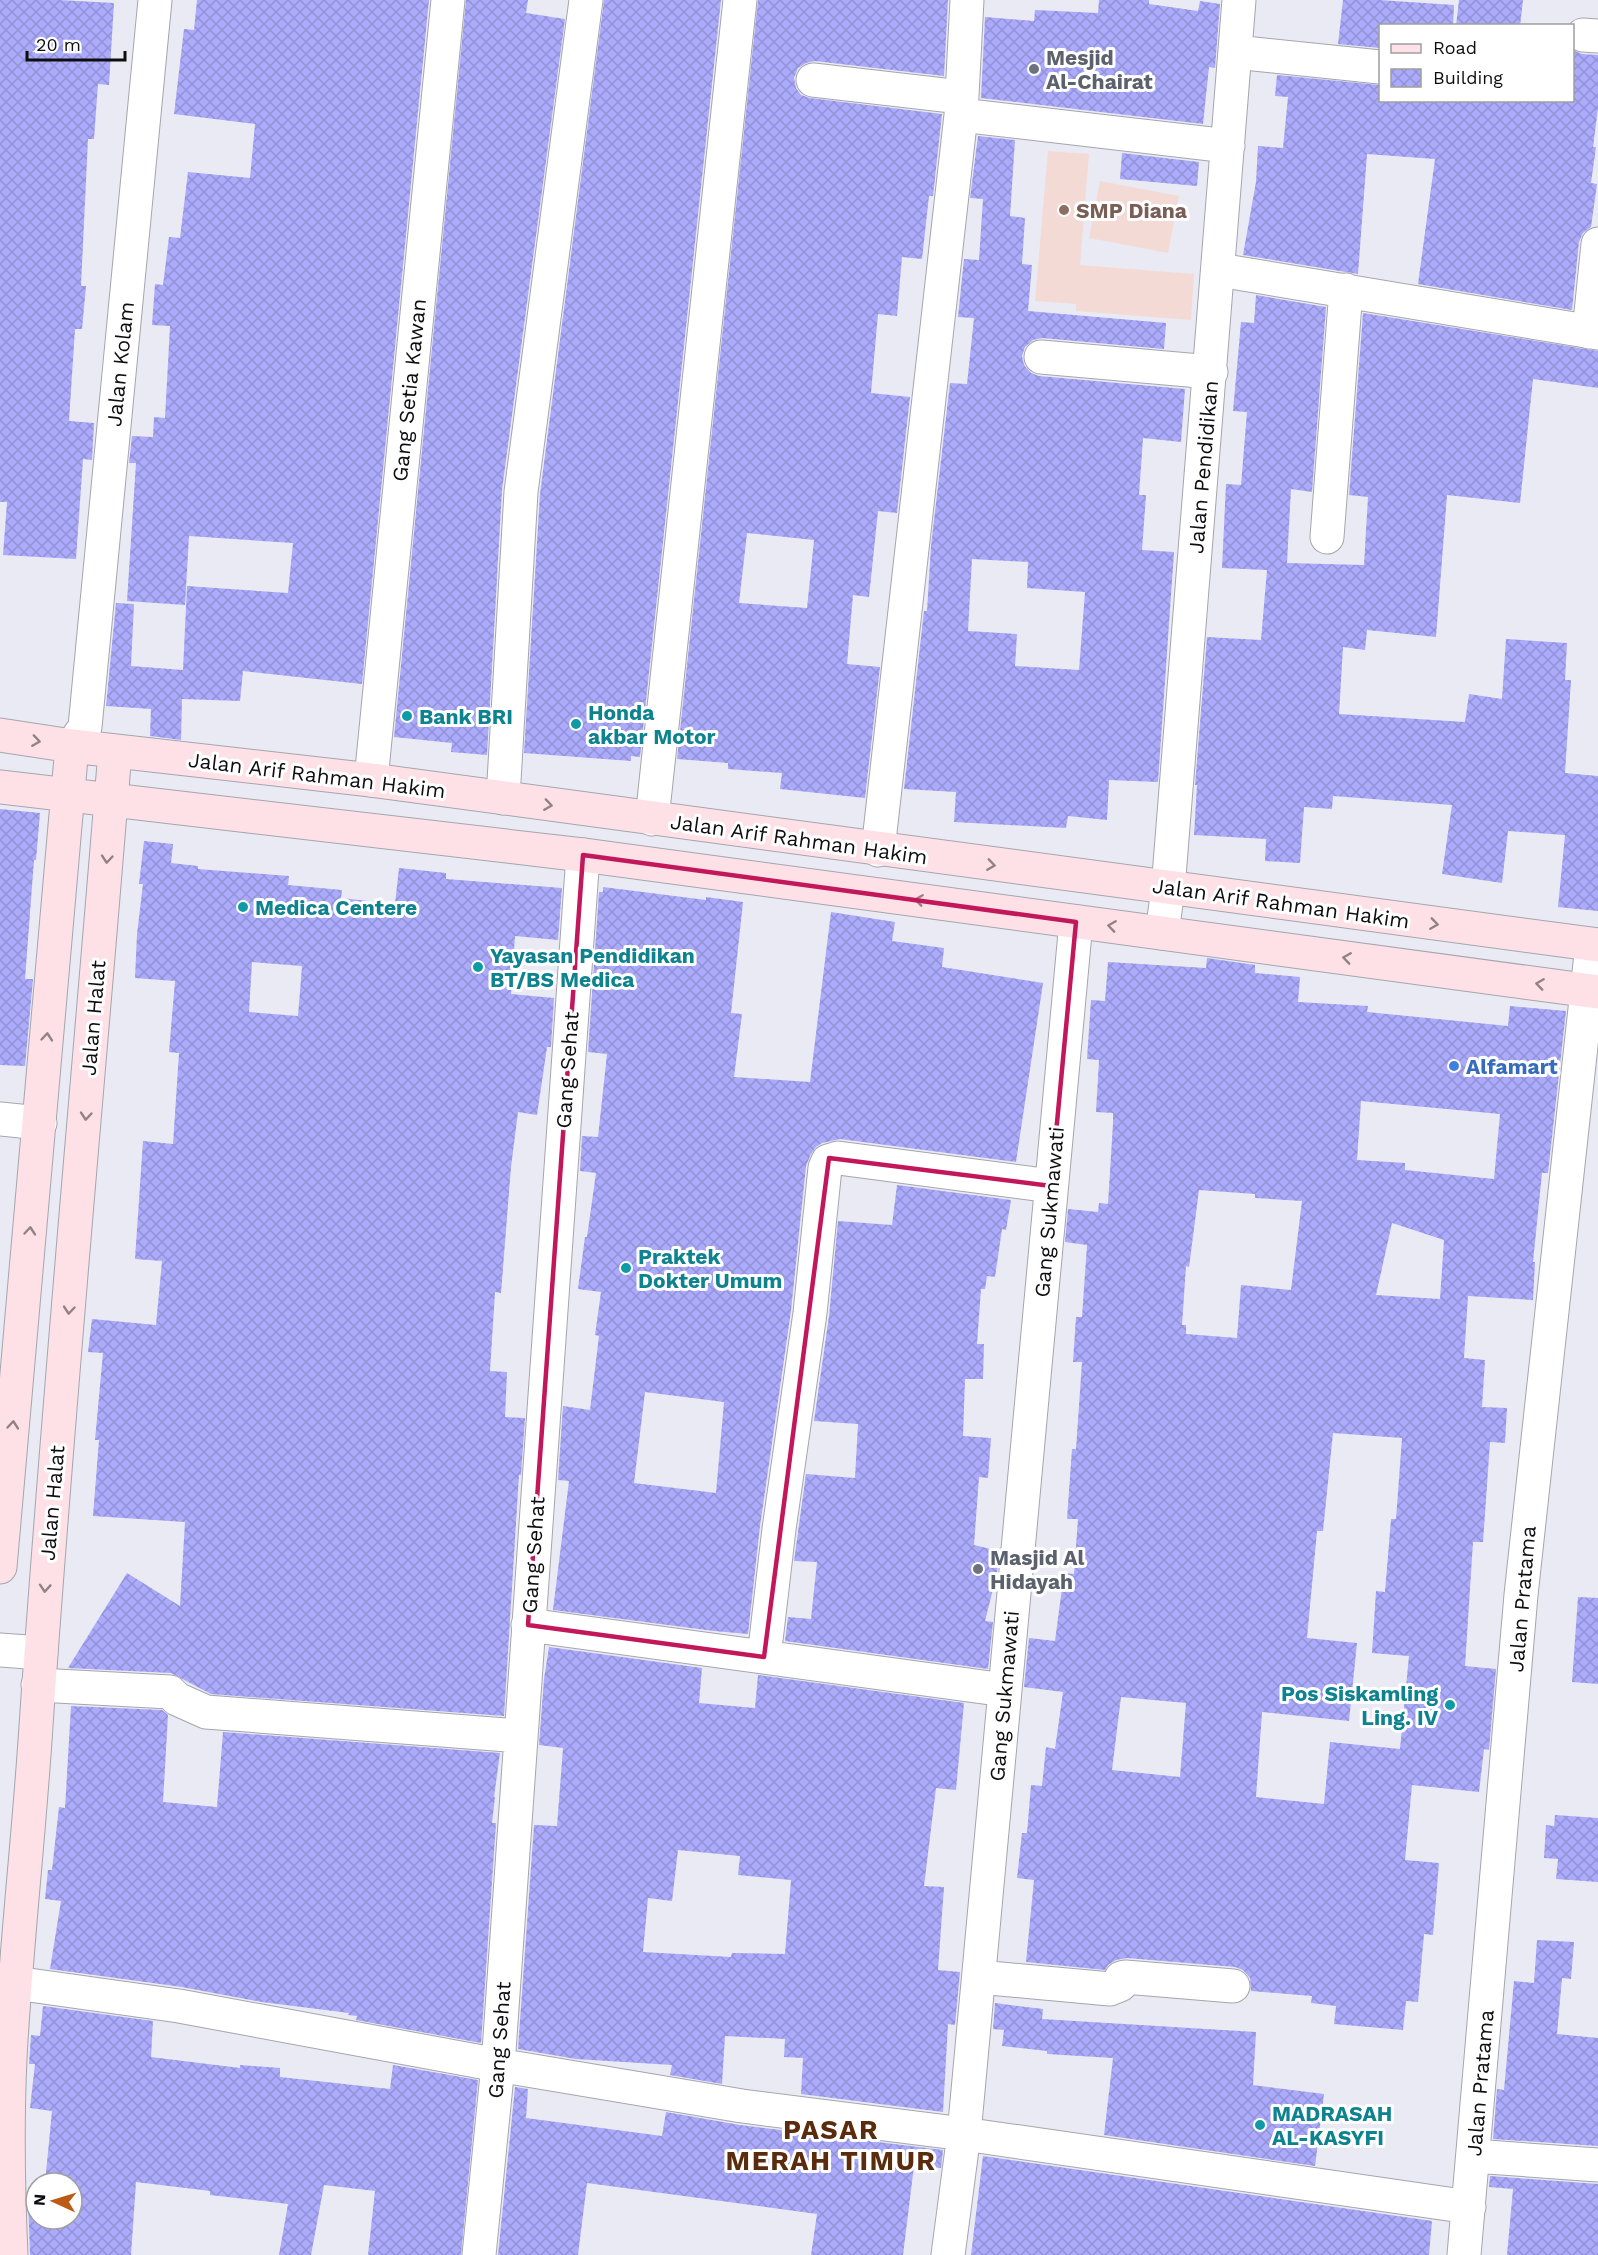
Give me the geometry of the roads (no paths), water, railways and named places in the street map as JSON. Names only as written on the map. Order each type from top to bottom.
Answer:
[{"type":"main road","name":"Jalan Arif Rahman Hakim","points":[[0,735],[79,736],[115,751],[370,780],[1595,945]]},
{"type":"main road","name":"Jalan Halat","points":[[0,1567],[68,796],[79,736]]},
{"type":"main road","name":"Jalan Halat","points":[[11,2255],[8,2151],[15,1983],[115,751]]},
{"type":"main road","name":"Jalan Arif Rahman Hakim","points":[[0,787],[582,855],[1592,991]]},
{"type":"street","name":"Jalan Kolam","points":[[79,736],[155,0]]},
{"type":"street","name":"Gang Setia Kawan","points":[[370,780],[448,0]]},
{"type":"street","points":[[503,798],[521,492],[586,0]]},
{"type":"street","points":[[652,819],[740,0]]},
{"type":"street","points":[[878,850],[961,106],[967,0]]},
{"type":"street","name":"Jalan Pendidikan","points":[[1162,933],[1168,889],[1211,372],[1239,0]]},
{"type":"street","points":[[1235,52],[1379,67]]},
{"type":"street","points":[[813,80],[961,106],[1228,146]]},
{"type":"street","points":[[1219,270],[1593,333],[1598,244]]},
{"type":"street","points":[[1327,537],[1346,290]]},
{"type":"street","points":[[1041,357],[1211,372]]},
{"type":"street","name":"Gang Sehat","points":[[479,2255],[498,2065],[582,855]]},
{"type":"street","name":"Gang Sukmawati","points":[[948,2255],[964,2134],[1076,922]]},
{"type":"street","name":"Jalan Pratama","points":[[1464,2255],[1521,1595],[1592,991],[1595,945]]},
{"type":"street","points":[[0,1119],[40,1123]]},
{"type":"street","points":[[764,1657],[779,1528],[810,1313],[825,1168],[828,1161],[838,1158],[1051,1186]]},
{"type":"street","points":[[528,1625],[1005,1690]]},
{"type":"street","points":[[0,1650],[41,1653]]},
{"type":"street","points":[[38,1685],[170,1692],[177,1699],[206,1712],[520,1736]]},
{"type":"street","points":[[979,1977],[1110,1989],[1117,1988],[1121,1978],[1125,1977],[1233,1986]]},
{"type":"street","points":[[15,1983],[179,2006],[498,2065],[742,2106],[964,2134],[1469,2207]]},
{"type":"street","points":[[1473,2156],[1598,2165]]},
{"type":"place","name":"Mesjid Al-Chairat","points":[[1034,69]]},
{"type":"place","name":"SMP Diana","points":[[1064,210]]},
{"type":"place","name":"Bank BRI","points":[[407,716]]},
{"type":"place","name":"Honda akbar Motor","points":[[576,724]]},
{"type":"place","name":"Medica Centere","points":[[243,907]]},
{"type":"place","name":"Yayasan Pendidikan BT/BS Medica","points":[[478,967]]},
{"type":"place","name":"Alfamart","points":[[1454,1066]]},
{"type":"place","name":"Praktek Dokter Umum","points":[[626,1268]]},
{"type":"place","name":"Masjid Al Hidayah","points":[[978,1569]]},
{"type":"place","name":"Pos Siskamling Ling. IV","points":[[1450,1705]]},
{"type":"place","name":"MADRASAH AL-KASYFI","points":[[1260,2125]]},
{"type":"district","name":"PASAR MERAH TIMUR","points":[[831,2146]]}]
